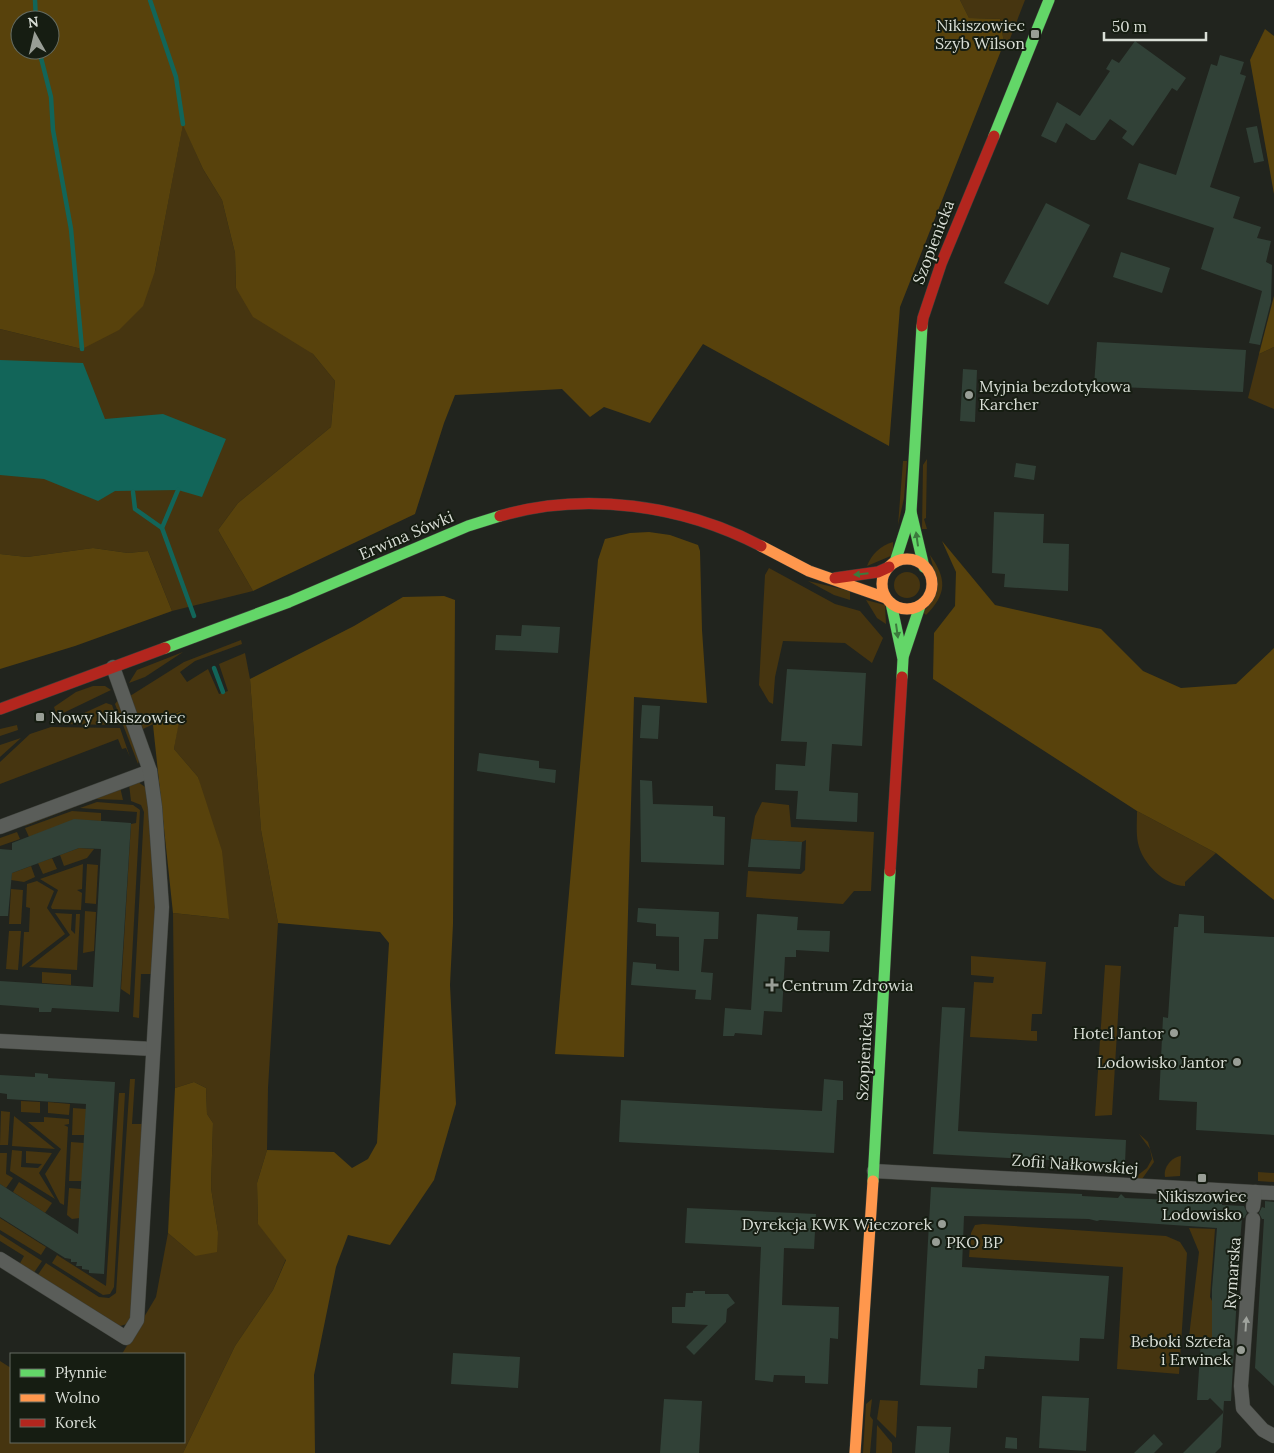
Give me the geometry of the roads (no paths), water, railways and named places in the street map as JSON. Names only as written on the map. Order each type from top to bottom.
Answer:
[{"type":"street","name":"Szopienicka","points":[[892,565],[911,512],[923,318],[941,264],[1049,0]]},
{"type":"street","name":"Erwina Sówki","points":[[0,709],[305,596],[468,526],[512,513],[551,507],[612,505],[678,515],[732,532],[809,571],[888,600]]},
{"type":"street","name":"Szopienicka","points":[[911,512],[924,566]]},
{"type":"street","points":[[911,560],[924,566],[929,572],[932,587],[926,601],[920,606],[906,610],[888,600],[882,582],[892,565],[911,560]]},
{"type":"street","name":"Erwina Sówki","points":[[833,579],[878,572],[892,565]]},
{"type":"street","name":"Szopienicka","points":[[888,600],[903,659]]},
{"type":"street","name":"Szopienicka","points":[[855,1453],[874,1171],[903,659],[920,606]]},
{"type":"street","points":[[0,1259],[126,1338],[137,1320],[162,907],[155,807],[150,771],[113,667]]},
{"type":"street","points":[[0,827],[150,771]]},
{"type":"street","points":[[0,1040],[153,1049]]},
{"type":"street","name":"Zofii Nałkowskiej","points":[[874,1171],[1274,1192]]},
{"type":"street","name":"Rymarska","points":[[1255,1192],[1241,1386],[1243,1408],[1273,1437]]},
{"type":"water","points":[[0,360],[83,363],[105,419],[163,414],[226,439],[202,497],[178,490],[115,491],[98,501],[44,479],[0,475]]},
{"type":"waterway","points":[[35,0],[36,10]]},
{"type":"waterway","points":[[150,0],[176,77],[183,124]]},
{"type":"waterway","points":[[42,60],[51,97],[53,130],[71,229],[82,349]]},
{"type":"waterway","points":[[162,528],[178,490]]},
{"type":"waterway","points":[[133,492],[135,509],[162,528],[194,616]]},
{"type":"waterway","points":[[214,668],[223,692]]},
{"type":"place","name":"Nikiszowiec Szyb Wilson","points":[[1035,34]]},
{"type":"place","name":"Myjnia bezdotykowa Karcher","points":[[969,395]]},
{"type":"place","name":"Nowy Nikiszowiec","points":[[40,717]]},
{"type":"place","name":"Centrum Zdrowia","points":[[772,985]]},
{"type":"place","name":"Hotel Jantor","points":[[1174,1033]]},
{"type":"place","name":"Lodowisko Jantor","points":[[1237,1062]]},
{"type":"place","name":"Nikiszowiec Lodowisko","points":[[1202,1178]]},
{"type":"place","name":"Dyrekcja KWK Wieczorek","points":[[942,1224]]},
{"type":"place","name":"PKO BP","points":[[936,1242]]},
{"type":"place","name":"Beboki Sztefa i Erwinek","points":[[1241,1350]]}]
